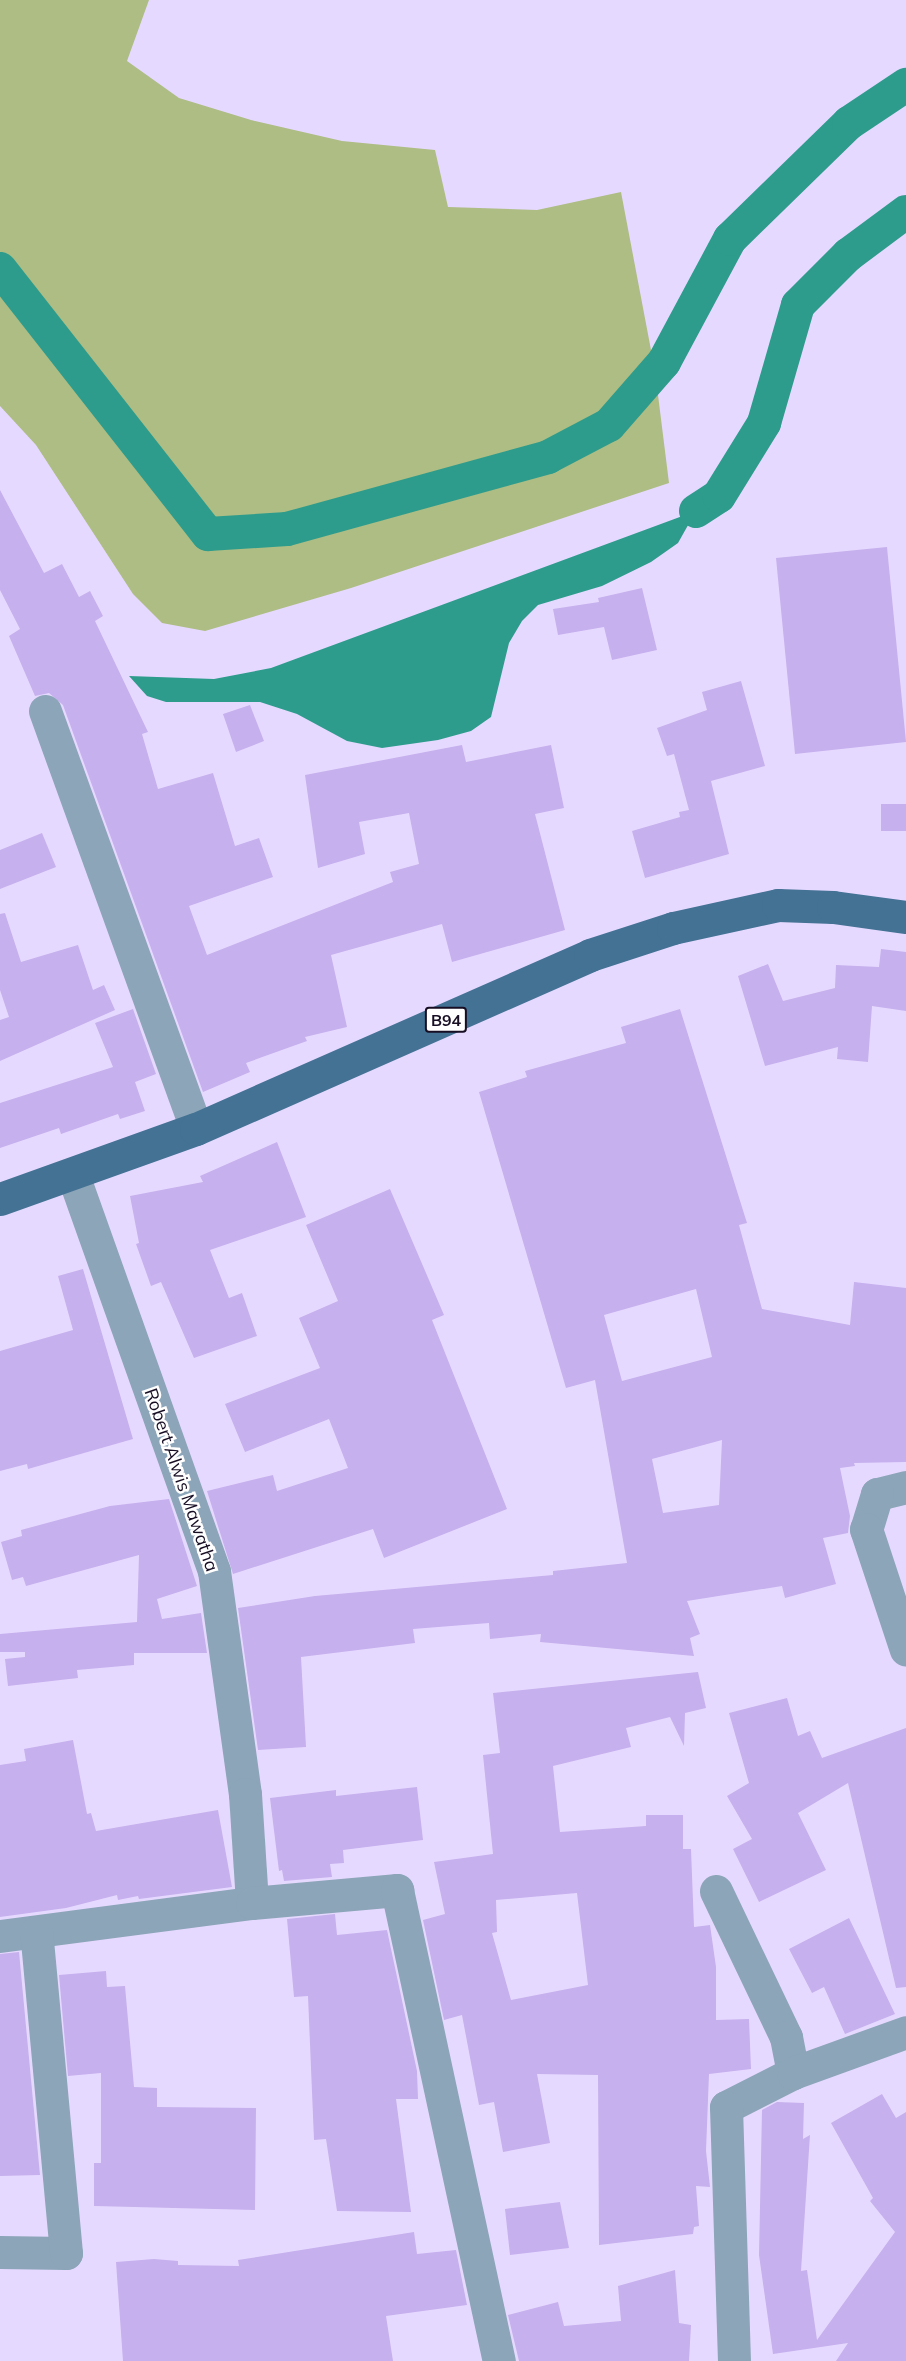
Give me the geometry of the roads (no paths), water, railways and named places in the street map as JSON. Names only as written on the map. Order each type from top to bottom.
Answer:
[{"type":"main road","name":"B94","points":[[0,1199],[73,1175],[196,1129],[590,956],[673,928],[778,905],[833,907],[906,917]]},
{"type":"street","points":[[45,711],[196,1129]]},
{"type":"street","name":"Robert Alwis Mawatha","points":[[73,1175],[214,1571],[245,1794],[252,1903]]},
{"type":"street","points":[[906,1487],[877,1494],[866,1529],[906,1650]]},
{"type":"street","points":[[0,1936],[252,1903],[397,1890],[499,2361]]},
{"type":"street","points":[[716,1891],[786,2037],[793,2073]]},
{"type":"street","points":[[0,2252],[66,2253],[36,1932]]},
{"type":"street","points":[[734,2361],[726,2107],[793,2073],[906,2032]]},
{"type":"waterway","points":[[0,269],[208,534],[287,529],[548,457],[609,425],[664,362],[730,239],[849,123],[906,85]]},
{"type":"waterway","points":[[696,511],[719,496],[764,423],[798,305],[848,255],[906,212]]}]
